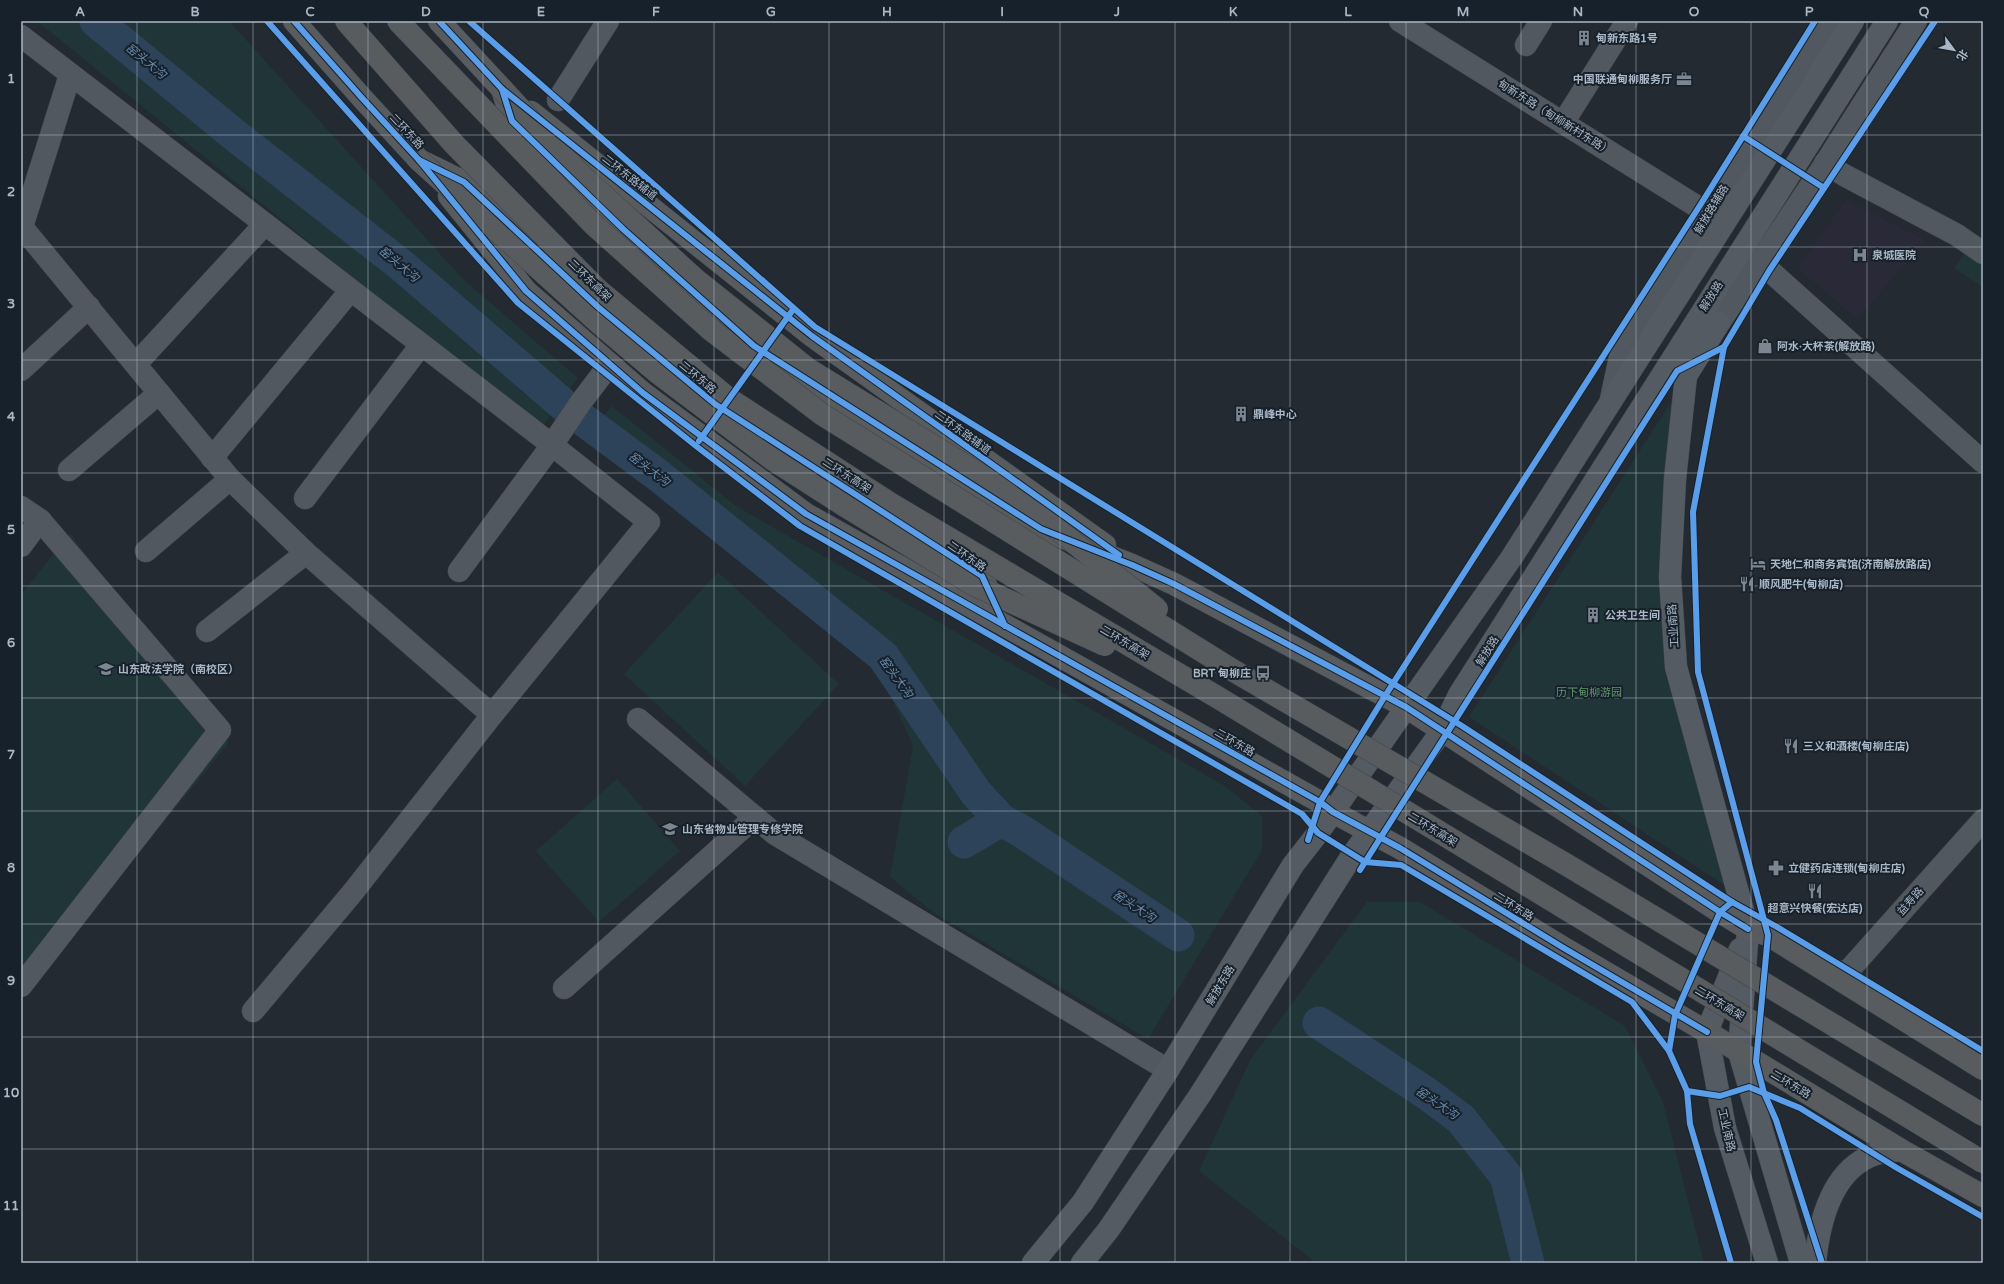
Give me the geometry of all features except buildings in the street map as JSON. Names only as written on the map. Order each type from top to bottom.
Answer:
[{"type":"highway","name":"二环东路","points":[[294,21],[419,160],[464,182],[598,307],[715,404],[982,576],[1005,626],[1091,676],[1217,743],[1320,802],[1333,812],[1400,848],[1568,951],[1707,1032],[1900,1150],[1983,1196]]},
{"type":"highway","name":"二环东高架","points":[[346,21],[454,144],[597,289],[729,399],[891,504],[1217,697],[1983,1162]]},
{"type":"highway","points":[[398,21],[592,224],[711,330],[823,415],[1234,671],[1567,865],[1983,1115]]},
{"type":"highway","points":[[439,21],[581,175],[696,279],[808,369],[1018,498],[1234,671]]},
{"type":"highway","points":[[502,89],[512,121],[623,229],[754,346],[1041,529],[1132,565],[1181,588],[1406,707],[1441,732],[1748,929],[1768,935],[1983,1069]]},
{"type":"highway","name":"二环东路辅道","points":[[502,89],[812,336],[1132,565]]},
{"type":"highway","points":[[419,160],[526,290],[604,371],[643,393],[806,514],[1005,626]]},
{"type":"highway","points":[[419,160],[599,323],[652,368],[772,459],[972,584],[1217,697]]},
{"type":"main road","points":[[1406,707],[1512,557],[1852,21]]},
{"type":"main road","name":"解放路","points":[[1441,732],[1459,695],[1536,572],[1688,333],[1795,169],[1887,21]]},
{"type":"main road","points":[[1696,357],[1688,333],[1719,322]]},
{"type":"main road","name":"工业南路","points":[[1719,322],[1696,357],[1686,376],[1675,479],[1670,577],[1676,667],[1748,929],[1739,1052],[1801,1263]]},
{"type":"main road","points":[[1512,557],[1536,572]]},
{"type":"main road","name":"解放东路","points":[[1033,1263],[1083,1202],[1198,1022],[1293,866],[1333,812],[1406,707]]},
{"type":"main road","points":[[1082,1263],[1109,1229],[1231,1046],[1353,854],[1441,732]]},
{"type":"main road","points":[[1707,1032],[1748,929]]},
{"type":"main road","name":"工业南路","points":[[1707,1032],[1725,1128],[1767,1263]]},
{"type":"main road","points":[[1815,1263],[1817,1246],[1829,1203],[1838,1182],[1849,1170],[1862,1160],[1874,1154],[1900,1150]]},
{"type":"street","points":[[558,100],[608,21]]},
{"type":"street","name":"甸新东路（甸柳新村东路）","points":[[1400,21],[1709,214]]},
{"type":"street","points":[[1526,45],[1541,21]]},
{"type":"street","points":[[1564,123],[1627,21]]},
{"type":"street","name":"解放路辅路","points":[[1610,404],[1620,357],[1709,214],[1750,142],[1828,21]]},
{"type":"street","points":[[1719,322],[1825,163],[1916,21]]},
{"type":"street","points":[[21,36],[552,445],[649,522],[492,715],[353,892],[253,1011]]},
{"type":"street","points":[[70,75],[22,227],[230,479],[306,553],[492,715]]},
{"type":"street","points":[[1825,163],[1844,175],[1957,235],[1980,243]]},
{"type":"street","points":[[136,364],[264,224]]},
{"type":"street","points":[[1760,262],[1983,462]]},
{"type":"street","points":[[212,458],[346,296]]},
{"type":"street","points":[[21,370],[88,307]]},
{"type":"street","points":[[305,498],[418,349]]},
{"type":"street","points":[[459,571],[552,445],[604,371]]},
{"type":"street","points":[[68,470],[159,393]]},
{"type":"street","points":[[146,551],[230,479]]},
{"type":"street","points":[[21,507],[40,520],[220,730],[21,986]]},
{"type":"street","points":[[21,546],[40,520]]},
{"type":"street","points":[[207,631],[306,553]]},
{"type":"street","points":[[638,718],[775,834],[1168,1070]]},
{"type":"street","points":[[564,988],[755,817]]},
{"type":"street","name":"益寿路","points":[[1833,976],[1849,970],[1983,820]]},
{"type":"shaded area","name":"泉城医院","points":[[1847,199],[1926,241],[1857,319],[1797,268]]},
{"type":"green space","points":[[37,21],[229,21],[462,278],[578,378],[540,430]]},
{"type":"green space","points":[[1967,249],[1983,260],[1983,287],[1954,268]]},
{"type":"green space","name":"历下甸柳游园","points":[[1678,391],[1666,577],[1738,894],[1469,717]]},
{"type":"green space","points":[[612,406],[736,506],[1225,786],[1262,816],[1262,850],[1148,1039],[934,913],[890,877],[913,746],[876,663],[889,648],[587,434]]},
{"type":"green space","name":"山东政法学院（南校区）","points":[[70,533],[229,743],[21,996],[21,595]]},
{"type":"green space","points":[[718,572],[839,684],[745,786],[624,674]]},
{"type":"green space","points":[[617,779],[680,851],[599,922],[536,851]]},
{"type":"green space","points":[[1367,902],[1420,902],[1625,1026],[1663,1102],[1704,1263],[1316,1263],[1199,1171],[1250,1060]]},
{"type":"waterway","name":"窑头大沟","points":[[96,21],[232,133],[401,265],[566,407],[659,476],[883,656],[976,793],[1001,820],[1023,832],[1178,935]]},
{"type":"waterway","points":[[964,842],[1001,820]]},
{"type":"waterway","name":"窑头大沟","points":[[1319,1023],[1426,1093],[1461,1119],[1506,1176],[1528,1263]]},
{"type":"cycle path","points":[[267,21],[518,303],[696,446],[800,526],[1302,814],[1318,833],[1365,862],[1401,865],[1632,1002],[1669,1051],[1687,1091],[1690,1124],[1731,1263]]},
{"type":"cycle path","points":[[294,21],[419,160],[464,182],[598,307],[715,404],[982,576],[1005,626]]},
{"type":"cycle path","points":[[439,21],[502,89],[512,121],[623,229],[754,346],[1041,529],[1132,565],[1174,584],[1406,707],[1748,929]]},
{"type":"cycle path","points":[[469,21],[815,327],[1462,726],[1732,902],[1777,927],[1983,1051]]},
{"type":"cycle path","points":[[1308,840],[1320,802],[1385,696],[1699,207],[1815,21]]},
{"type":"cycle path","points":[[1360,870],[1677,371],[1724,347],[1769,271],[1935,21]]},
{"type":"cycle path","points":[[502,89],[812,336],[1119,555]]},
{"type":"cycle path","points":[[1743,136],[1824,188]]},
{"type":"cycle path","points":[[419,160],[526,291],[643,393],[806,514],[1320,802],[1333,812],[1400,848],[1562,947],[1707,1032]]},
{"type":"cycle path","points":[[699,441],[792,311]]},
{"type":"cycle path","points":[[1724,347],[1693,512],[1698,672],[1768,935],[1756,1062],[1764,1093],[1776,1120],[1822,1263]]},
{"type":"cycle path","points":[[1669,1051],[1675,1015],[1720,912],[1732,902]]},
{"type":"cycle path","points":[[1687,1091],[1720,1096],[1749,1087],[1800,1108],[1897,1168],[1983,1217]]},
{"type":"place","name":"甸新东路1号","points":[[1584,38]]},
{"type":"place","name":"中国联通甸柳服务厅","points":[[1684,79]]},
{"type":"place","name":"泉城医院","points":[[1860,255]]},
{"type":"place","name":"阿水·大杯茶(解放路)","points":[[1765,346]]},
{"type":"place","name":"鼎峰中心","points":[[1241,414]]},
{"type":"place","name":"天地仁和商务宾馆(济南解放路店)","points":[[1758,564]]},
{"type":"place","name":"顺风肥牛(甸柳店)","points":[[1747,584]]},
{"type":"place","name":"公共卫生间","points":[[1593,615]]},
{"type":"place","name":"山东政法学院（南校区）","points":[[106,669]]},
{"type":"place","name":"BRT 甸柳庄","points":[[1263,673]]},
{"type":"place","name":"三义和酒楼(甸柳庄店)","points":[[1791,746]]},
{"type":"place","name":"山东省物业管理专修学院","points":[[670,829]]},
{"type":"place","name":"立健药店连锁(甸柳庄店)","points":[[1776,868]]},
{"type":"place","name":"超意兴快餐(宏达店)","points":[[1815,891]]}]
